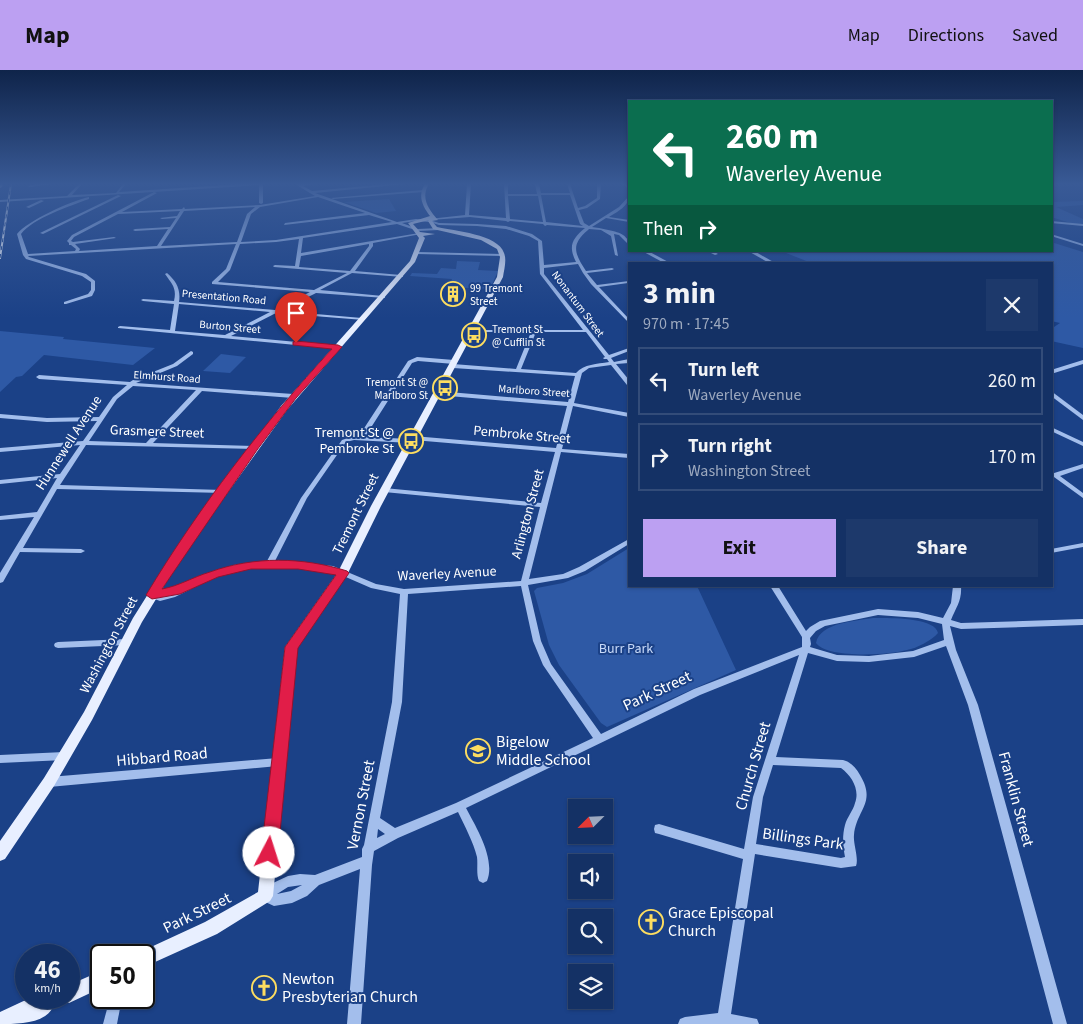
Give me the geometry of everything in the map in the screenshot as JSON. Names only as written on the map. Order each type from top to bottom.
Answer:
[{"type":"main road","points":[[413,229],[419,234],[421,245]]},
{"type":"main road","points":[[421,245],[437,229]]},
{"type":"main road","points":[[444,229],[487,241],[498,247],[502,255]]},
{"type":"main road","points":[[419,234],[432,234]]},
{"type":"main road","name":"Washington Street","points":[[0,854],[50,782],[91,711],[152,595],[222,492],[293,396],[356,330],[362,319],[401,276],[418,253],[421,245]]},
{"type":"main road","name":"Tremont Street","points":[[265,896],[291,647],[343,573],[384,490],[496,286],[500,277],[502,255]]},
{"type":"main road","name":"Park Street","points":[[155,954],[211,928],[265,896]]},
{"type":"main road","points":[[0,1022],[23,1009]]},
{"type":"main road","points":[[18,1022],[42,1009]]},
{"type":"street","points":[[23,229],[18,234],[25,255],[31,260],[65,268],[89,278],[93,290],[90,295],[66,303]]},
{"type":"street","points":[[42,233],[51,229]]},
{"type":"street","points":[[70,244],[69,240],[75,234],[86,229]]},
{"type":"street","points":[[135,230],[161,229]]},
{"type":"street","points":[[158,248],[170,229]]},
{"type":"street","points":[[244,229],[227,272],[214,283],[383,297]]},
{"type":"street","points":[[25,255],[301,238],[358,229]]},
{"type":"street","points":[[413,229],[420,231],[432,229]]},
{"type":"street","name":"Nonantum Street","points":[[507,229],[535,237],[542,242],[542,274],[608,360],[628,383]]},
{"type":"street","points":[[587,229],[575,241],[578,263],[628,321]]},
{"type":"street","points":[[594,229],[620,234],[628,243]]},
{"type":"street","points":[[609,232],[614,238],[617,255]]},
{"type":"street","points":[[299,255],[419,234]]},
{"type":"street","points":[[1053,236],[1083,244]]},
{"type":"street","points":[[70,244],[114,238]]},
{"type":"street","points":[[297,268],[301,238]]},
{"type":"street","points":[[225,337],[317,292],[351,272],[372,246],[371,242]]},
{"type":"street","points":[[70,244],[77,248],[77,252]]},
{"type":"street","points":[[646,252],[665,262]]},
{"type":"street","points":[[711,252],[716,254]]},
{"type":"street","points":[[752,252],[771,262]]},
{"type":"street","points":[[418,253],[502,255]]},
{"type":"street","points":[[656,258],[656,262]]},
{"type":"street","points":[[541,267],[578,263]]},
{"type":"street","points":[[275,266],[401,276]]},
{"type":"street","points":[[584,272],[612,269]]},
{"type":"street","points":[[167,274],[176,288],[172,332]]},
{"type":"street","points":[[597,286],[628,282]]},
{"type":"street","points":[[496,286],[521,286]]},
{"type":"street","name":"Presentation Road","points":[[143,300],[362,319]]},
{"type":"street","name":"Burton Street","points":[[120,327],[338,347]]},
{"type":"street","points":[[472,331],[586,330]]},
{"type":"street","points":[[518,371],[534,331]]},
{"type":"street","points":[[270,563],[304,498],[340,445],[349,438],[361,438],[410,362],[418,359],[518,371],[578,375],[584,368],[608,360],[628,350]]},
{"type":"street","name":"Hunnewell Avenue","points":[[0,580],[55,487],[117,396],[131,384],[175,365],[191,353]]},
{"type":"street","points":[[608,360],[628,361]]},
{"type":"street","points":[[1053,371],[1083,362]]},
{"type":"street","name":"Arlington Street","points":[[578,375],[524,583],[538,641],[548,665],[599,739]]},
{"type":"street","name":"Elmhurst Road","points":[[39,377],[293,396]]},
{"type":"street","points":[[148,445],[201,389]]},
{"type":"street","name":"Marlboro Street","points":[[438,394],[572,404],[628,415]]},
{"type":"street","points":[[1053,396],[1083,418]]},
{"type":"street","points":[[0,416],[54,420],[100,419]]},
{"type":"street","points":[[1053,430],[1083,444]]},
{"type":"street","name":"Pembroke Street","points":[[361,438],[412,439],[628,456]]},
{"type":"street","name":"Grasmere Street","points":[[0,450],[84,443],[253,448]]},
{"type":"street","points":[[1053,476],[1083,466]]},
{"type":"street","points":[[0,482],[62,476]]},
{"type":"street","points":[[1053,476],[1083,496]]},
{"type":"street","points":[[55,487],[222,492]]},
{"type":"street","points":[[384,490],[544,505]]},
{"type":"street","points":[[0,518],[39,514]]},
{"type":"street","name":"Waverley Avenue","points":[[152,595],[176,591],[234,568],[270,563],[324,568],[343,573],[381,588],[404,592],[524,583],[565,576],[582,569],[628,542]]},
{"type":"street","points":[[1053,551],[1083,545]]},
{"type":"street","points":[[17,550],[81,551]]},
{"type":"street","points":[[0,563],[10,562]]},
{"type":"street","points":[[775,587],[806,637],[813,629],[823,623],[878,612],[918,615],[946,623],[966,626],[1083,622]]},
{"type":"street","points":[[946,623],[958,601],[958,587]]},
{"type":"street","name":"Vernon Street","points":[[354,1024],[367,855],[397,702],[404,592]]},
{"type":"street","name":"Franklin Street","points":[[946,623],[948,642],[967,685],[973,705],[1060,1024]]},
{"type":"street","name":"Church Street","points":[[723,1022],[758,798],[805,649],[806,637]]},
{"type":"street","points":[[58,645],[126,642]]},
{"type":"street","points":[[805,649],[837,658],[869,659],[914,654],[948,642]]},
{"type":"street","name":"Park Street","points":[[315,881],[299,878],[284,882],[265,896],[274,900],[292,897],[303,892],[315,881],[367,855],[394,834],[460,806],[697,692],[805,649]]},
{"type":"street","points":[[0,760],[64,756]]},
{"type":"street","name":"Billings Park","points":[[749,852],[842,863],[852,862],[849,849],[850,825],[861,803],[857,778],[852,769],[842,764],[770,760]]},
{"type":"street","name":"Hibbard Road","points":[[50,782],[278,762]]},
{"type":"street","points":[[460,806],[486,866],[483,877]]},
{"type":"street","points":[[374,820],[394,834]]},
{"type":"street","points":[[659,829],[749,852]]},
{"type":"street","points":[[110,1024],[113,1009]]},
{"type":"street","points":[[685,1024],[723,1022],[752,1024]]},
{"type":"green space","points":[[1053,243],[1083,252],[1083,348],[1053,341],[1053,328],[1060,323],[1053,321],[1053,262],[809,262],[784,252],[1053,252]]},
{"type":"green space","points":[[457,261],[480,262],[478,270],[498,271],[490,289],[449,287],[452,279],[410,276],[412,273],[437,274],[441,268],[456,269]]},
{"type":"green space","points":[[0,331],[155,348],[133,365],[44,355],[22,376],[16,377],[0,392]]},
{"type":"green space","points":[[221,354],[246,357],[230,373],[203,371]]},
{"type":"green space","name":"Burr Park","points":[[628,549],[628,587],[697,587],[736,670],[607,727],[601,723],[559,665],[549,645],[534,591],[537,588],[563,583],[587,574]]},
{"type":"green space","points":[[873,618],[920,621],[935,628],[938,633],[915,648],[887,653],[845,654],[833,652],[816,643],[824,631],[832,627]]},
{"type":"railway","points":[[0,258],[4,229]]},
{"type":"place","name":"99 Tremont Street","points":[[453,294]]},
{"type":"place","name":"Tremont St @ Cufflin St","points":[[474,335]]},
{"type":"place","name":"Tremont St @ Marlboro St","points":[[445,388]]},
{"type":"place","name":"Tremont St @ Pembroke St","points":[[411,441]]},
{"type":"place","name":"Bigelow Middle School","points":[[478,751]]},
{"type":"place","name":"Grace Episcopal Church","points":[[651,922]]},
{"type":"place","name":"Newton Presbyterian Church","points":[[264,988]]},
{"type":"route","points":[[269,853],[291,647],[343,573],[324,568],[298,565],[270,563],[251,565],[214,574],[176,591],[152,595],[179,553],[273,421],[338,347],[296,343]]}]
